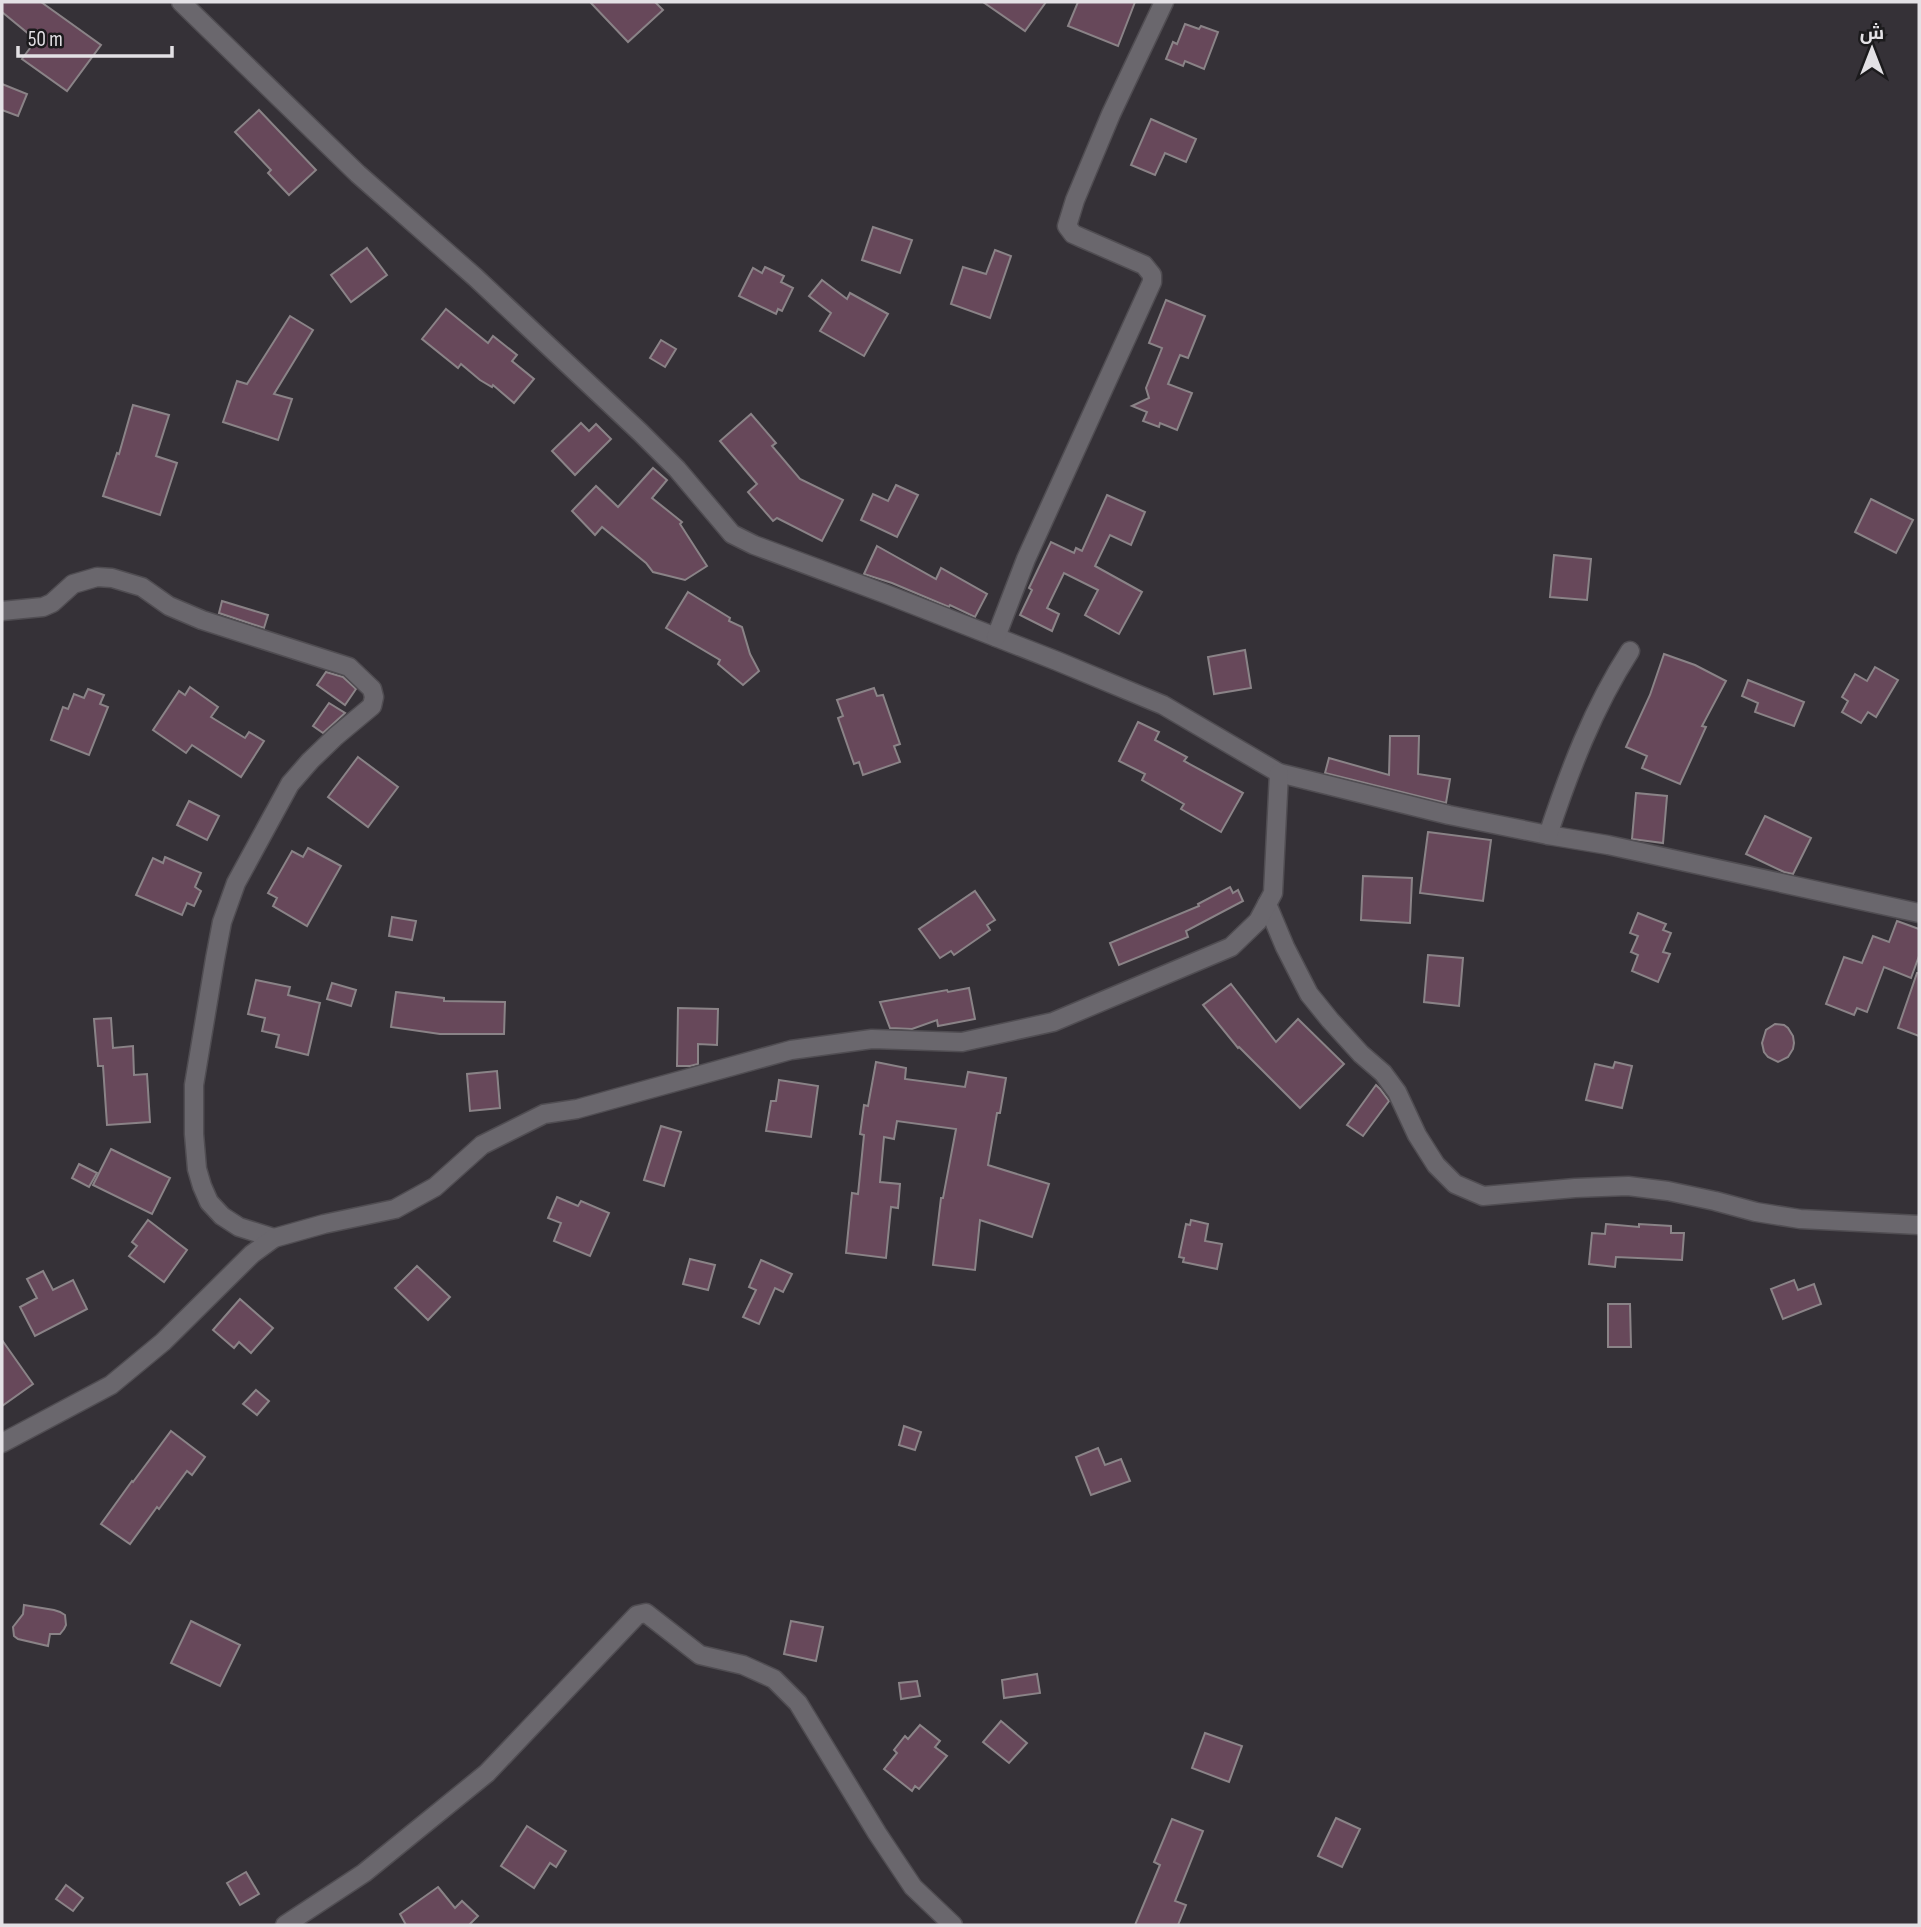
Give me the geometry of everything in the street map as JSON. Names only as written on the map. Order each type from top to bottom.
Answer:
[{"type":"street","points":[[180,2],[358,174],[475,277],[640,432],[677,469],[732,534],[754,545],[887,594],[1163,705],[1279,773],[1449,814],[1608,845],[1919,913]]},
{"type":"street","points":[[996,637],[1026,559],[1152,282],[1152,275],[1144,265],[1073,234],[1067,226],[1111,114],[1164,2]]},
{"type":"street","points":[[2,611],[43,607],[52,603],[73,584],[88,578],[112,578],[142,587],[169,606],[202,620],[349,667],[372,689],[372,706],[336,736],[290,784],[236,884],[222,922],[217,947],[194,1085],[197,1169],[209,1202],[222,1216],[239,1227],[274,1238]]},
{"type":"street","points":[[1548,835],[1587,731],[1613,676],[1630,651]]},
{"type":"street","points":[[2,1443],[111,1385],[163,1342],[252,1254],[274,1238],[395,1209],[435,1187],[482,1145],[544,1114],[577,1109],[791,1050],[872,1039],[962,1042],[1053,1023],[1231,947],[1258,921],[1273,893],[1279,773]]},
{"type":"street","points":[[1267,904],[1309,994],[1353,1046],[1383,1073],[1397,1092],[1417,1135],[1436,1165],[1455,1184],[1483,1196],[1628,1186],[1715,1200],[1756,1212],[1800,1219],[1919,1226]]},
{"type":"street","points":[[285,1925],[364,1873],[487,1773],[637,1615],[646,1613],[701,1655],[743,1665],[774,1679],[799,1703],[877,1833],[913,1886],[953,1925]]},
{"type":"building","points":[[2,2],[41,2],[101,45],[67,91],[22,59],[36,40],[2,12]]},
{"type":"building","points":[[590,2],[655,2],[663,10],[628,42]]},
{"type":"building","points":[[983,2],[1046,2],[1025,31]]},
{"type":"building","points":[[1078,2],[1135,2],[1118,46],[1068,26]]},
{"type":"building","points":[[1185,24],[1218,32],[1204,69],[1185,61],[1183,66],[1166,59],[1173,42],[1177,44]]},
{"type":"building","points":[[2,84],[27,94],[18,116],[2,110]]},
{"type":"building","points":[[259,110],[316,170],[289,195],[268,173],[271,170],[235,132]]},
{"type":"building","points":[[1151,119],[1196,139],[1186,162],[1165,153],[1155,175],[1131,165]]},
{"type":"building","points":[[873,227],[912,240],[900,273],[862,260]]},
{"type":"building","points":[[367,248],[387,275],[351,302],[331,275]]},
{"type":"building","points":[[995,250],[1011,256],[990,318],[951,304],[963,267],[986,274]]},
{"type":"building","points":[[765,267],[784,276],[781,282],[793,288],[782,311],[778,309],[776,314],[739,296],[753,268],[762,273]]},
{"type":"building","points":[[822,280],[847,299],[850,293],[888,314],[864,356],[820,331],[831,313],[809,296]]},
{"type":"building","points":[[1166,300],[1205,316],[1188,358],[1180,355],[1168,384],[1192,393],[1177,430],[1160,423],[1159,427],[1143,421],[1147,412],[1132,406],[1149,398],[1146,388],[1162,348],[1149,343]]},
{"type":"building","points":[[446,309],[488,343],[493,336],[517,355],[512,361],[534,379],[514,403],[461,364],[458,368],[422,339]]},
{"type":"building","points":[[290,316],[313,330],[274,394],[292,399],[278,440],[223,422],[237,381],[247,384]]},
{"type":"building","points":[[661,340],[676,349],[665,367],[650,358]]},
{"type":"building","points":[[133,405],[169,415],[156,456],[177,463],[160,515],[103,496]]},
{"type":"building","points":[[751,414],[776,443],[772,446],[800,479],[843,500],[822,541],[777,518],[773,521],[748,492],[757,484],[720,441]]},
{"type":"building","points":[[581,423],[589,431],[596,424],[611,439],[575,475],[552,451]]},
{"type":"building","points":[[653,468],[667,480],[652,498],[682,522],[680,524],[707,566],[685,580],[653,572],[646,563],[602,527],[595,535],[572,511],[596,486],[618,507]]},
{"type":"building","points":[[896,485],[918,495],[897,537],[861,520],[873,494],[888,501]]},
{"type":"building","points":[[1107,495],[1145,512],[1131,545],[1110,535],[1095,566],[1142,592],[1119,634],[1085,615],[1098,590],[1064,573],[1047,608],[1059,614],[1052,631],[1020,615],[1032,590],[1029,588],[1051,542],[1074,553],[1076,548],[1082,551]]},
{"type":"building","points":[[1871,499],[1913,520],[1896,553],[1855,532]]},
{"type":"building","points":[[877,546],[936,579],[941,568],[987,594],[975,617],[950,605],[949,607],[864,574]]},
{"type":"building","points":[[1554,555],[1591,559],[1587,600],[1550,597]]},
{"type":"building","points":[[688,592],[742,627],[750,654],[759,671],[743,685],[718,664],[720,660],[666,628]]},
{"type":"building","points":[[222,601],[268,615],[264,628],[219,613]]},
{"type":"building","points":[[1245,650],[1251,688],[1214,694],[1208,657]]},
{"type":"building","points":[[1664,654],[1695,665],[1726,681],[1702,726],[1706,727],[1680,784],[1642,768],[1647,756],[1626,747],[1650,695]]},
{"type":"building","points":[[1875,667],[1898,680],[1876,717],[1868,712],[1861,723],[1842,712],[1848,701],[1842,697],[1855,674],[1867,681]]},
{"type":"building","points":[[326,672],[343,677],[356,689],[345,705],[317,685]]},
{"type":"building","points":[[1748,680],[1804,702],[1794,726],[1755,712],[1758,703],[1742,696]]},
{"type":"building","points":[[190,687],[218,707],[211,717],[245,738],[249,732],[264,741],[241,777],[192,745],[186,753],[153,730],[179,691],[185,695]]},
{"type":"building","points":[[874,688],[877,696],[883,695],[900,744],[894,746],[900,762],[863,775],[859,762],[854,764],[838,718],[843,716],[837,700]]},
{"type":"building","points":[[88,689],[104,695],[100,704],[108,707],[89,755],[51,740],[63,707],[68,709],[74,694],[84,698]]},
{"type":"building","points":[[329,703],[345,713],[323,733],[313,726]]},
{"type":"building","points":[[1138,722],[1159,732],[1155,740],[1187,757],[1184,761],[1243,793],[1221,832],[1181,809],[1184,804],[1142,780],[1145,774],[1119,761]]},
{"type":"building","points":[[1390,736],[1419,736],[1418,774],[1450,779],[1446,803],[1325,773],[1329,758],[1389,775]]},
{"type":"building","points":[[358,757],[398,787],[368,827],[328,797]]},
{"type":"building","points":[[1636,793],[1667,796],[1663,843],[1632,839]]},
{"type":"building","points":[[189,801],[219,816],[207,840],[177,825]]},
{"type":"building","points":[[1765,816],[1811,838],[1793,874],[1746,854]]},
{"type":"building","points":[[1428,832],[1491,840],[1483,901],[1420,893]]},
{"type":"building","points":[[308,848],[341,866],[307,926],[273,906],[277,898],[268,893],[292,851],[303,857]]},
{"type":"building","points":[[165,857],[201,873],[195,887],[201,891],[194,906],[187,903],[182,915],[136,895],[153,858],[163,863]]},
{"type":"building","points":[[1363,876],[1412,878],[1410,923],[1361,920]]},
{"type":"building","points":[[1230,887],[1233,893],[1238,890],[1243,901],[1186,931],[1188,937],[1119,965],[1110,943],[1199,906],[1198,904]]},
{"type":"building","points":[[975,891],[995,920],[987,925],[990,930],[954,955],[951,951],[940,958],[919,929]]},
{"type":"building","points":[[1638,913],[1666,924],[1663,930],[1671,933],[1663,952],[1670,954],[1658,982],[1632,971],[1638,955],[1631,952],[1638,936],[1630,933]]},
{"type":"building","points":[[392,917],[416,921],[412,940],[389,936]]},
{"type":"building","points":[[1897,921],[1919,929],[1919,956],[1911,978],[1884,967],[1867,1012],[1857,1008],[1854,1015],[1826,1004],[1844,957],[1862,963],[1873,936],[1889,942]]},
{"type":"building","points":[[1428,955],[1463,958],[1459,1006],[1424,1002]]},
{"type":"building","points":[[1919,973],[1919,1036],[1898,1028]]},
{"type":"building","points":[[256,980],[290,987],[288,995],[320,1003],[308,1055],[276,1047],[279,1035],[262,1031],[265,1018],[248,1014]]},
{"type":"building","points":[[332,983],[356,990],[351,1006],[327,999]]},
{"type":"building","points":[[1231,984],[1276,1042],[1298,1019],[1344,1064],[1300,1108],[1238,1048],[1203,1005]]},
{"type":"building","points":[[969,988],[975,1019],[938,1026],[937,1020],[912,1029],[890,1028],[880,1002],[947,990]]},
{"type":"building","points":[[396,992],[444,998],[444,1001],[505,1002],[504,1034],[440,1034],[391,1027]]},
{"type":"building","points":[[678,1008],[718,1009],[717,1045],[698,1044],[698,1064],[677,1066]]},
{"type":"building","points":[[111,1018],[113,1048],[133,1046],[134,1075],[147,1074],[150,1122],[107,1125],[103,1066],[98,1066],[94,1019]]},
{"type":"building","points":[[1775,1024],[1788,1028],[1794,1043],[1788,1057],[1778,1062],[1768,1057],[1762,1043],[1766,1030]]},
{"type":"building","points":[[876,1062],[906,1068],[905,1079],[965,1087],[968,1072],[1006,1078],[988,1165],[1049,1184],[1032,1237],[980,1220],[975,1270],[933,1265],[941,1198],[956,1129],[897,1121],[894,1139],[884,1137],[880,1182],[900,1184],[898,1208],[891,1207],[886,1258],[846,1253],[852,1193],[858,1194],[864,1105],[868,1106]]},
{"type":"building","points":[[1615,1062],[1632,1066],[1622,1108],[1586,1100],[1595,1064],[1613,1068]]},
{"type":"building","points":[[497,1071],[500,1108],[470,1111],[467,1074]]},
{"type":"building","points":[[779,1080],[818,1086],[811,1137],[766,1131],[771,1101],[776,1101]]},
{"type":"building","points":[[1376,1085],[1389,1101],[1363,1136],[1347,1125]]},
{"type":"building","points":[[661,1126],[681,1132],[664,1186],[644,1180]]},
{"type":"building","points":[[111,1149],[170,1178],[152,1214],[93,1185]]},
{"type":"building","points":[[79,1164],[97,1173],[89,1187],[72,1178]]},
{"type":"building","points":[[557,1197],[578,1206],[581,1201],[609,1213],[590,1256],[554,1241],[561,1223],[548,1218]]},
{"type":"building","points":[[148,1220],[187,1250],[164,1282],[129,1256],[137,1246],[132,1242]]},
{"type":"building","points":[[1191,1220],[1208,1224],[1205,1241],[1222,1244],[1217,1269],[1183,1262],[1184,1258],[1179,1257],[1186,1224],[1190,1225]]},
{"type":"building","points":[[1606,1224],[1671,1226],[1671,1233],[1684,1233],[1682,1260],[1616,1257],[1615,1267],[1589,1264],[1592,1233],[1605,1234]]},
{"type":"building","points":[[690,1259],[715,1265],[708,1290],[683,1284]]},
{"type":"building","points":[[761,1260],[792,1274],[783,1292],[775,1288],[759,1324],[743,1317],[756,1290],[749,1287]]},
{"type":"building","points":[[417,1266],[450,1297],[428,1320],[395,1288]]},
{"type":"building","points":[[43,1271],[53,1290],[73,1280],[87,1309],[35,1336],[20,1307],[37,1298],[27,1279]]},
{"type":"building","points":[[1794,1280],[1798,1290],[1814,1284],[1821,1304],[1783,1319],[1771,1289]]},
{"type":"building","points":[[240,1299],[273,1328],[251,1353],[239,1342],[234,1348],[213,1330]]},
{"type":"building","points":[[1608,1304],[1630,1304],[1631,1347],[1608,1347]]},
{"type":"building","points":[[2,1340],[33,1384],[2,1406]]},
{"type":"building","points":[[256,1390],[269,1401],[257,1415],[243,1404]]},
{"type":"building","points":[[904,1426],[921,1432],[915,1450],[899,1445]]},
{"type":"building","points":[[171,1431],[205,1457],[192,1475],[187,1471],[130,1544],[101,1524]]},
{"type":"building","points":[[1098,1448],[1105,1465],[1121,1459],[1130,1481],[1091,1495],[1076,1457]]},
{"type":"building","points":[[24,1605],[54,1610],[65,1615],[64,1629],[60,1634],[50,1634],[48,1646],[14,1636],[13,1627],[23,1614]]},
{"type":"building","points":[[191,1621],[240,1645],[220,1686],[171,1663]]},
{"type":"building","points":[[791,1621],[823,1627],[816,1661],[784,1654]]},
{"type":"building","points":[[1037,1674],[1040,1693],[1004,1698],[1002,1680]]},
{"type":"building","points":[[917,1681],[920,1696],[901,1699],[899,1683]]},
{"type":"building","points":[[1001,1721],[1027,1743],[1009,1763],[983,1742]]},
{"type":"building","points":[[920,1725],[940,1741],[935,1747],[947,1756],[919,1789],[915,1786],[912,1791],[884,1769],[897,1753],[894,1750],[905,1736],[908,1739]]},
{"type":"building","points":[[1205,1733],[1242,1746],[1229,1782],[1192,1768]]},
{"type":"building","points":[[1336,1818],[1360,1829],[1342,1867],[1318,1856]]},
{"type":"building","points":[[1172,1819],[1203,1831],[1175,1901],[1186,1905],[1178,1925],[1135,1925],[1160,1865],[1154,1862]]},
{"type":"building","points":[[527,1826],[566,1851],[556,1867],[550,1863],[534,1888],[501,1866]]},
{"type":"building","points":[[246,1872],[259,1894],[240,1905],[227,1883]]},
{"type":"building","points":[[66,1885],[83,1898],[73,1911],[56,1899]]},
{"type":"building","points":[[438,1887],[455,1908],[462,1901],[478,1916],[469,1925],[406,1925],[400,1914]]}]
